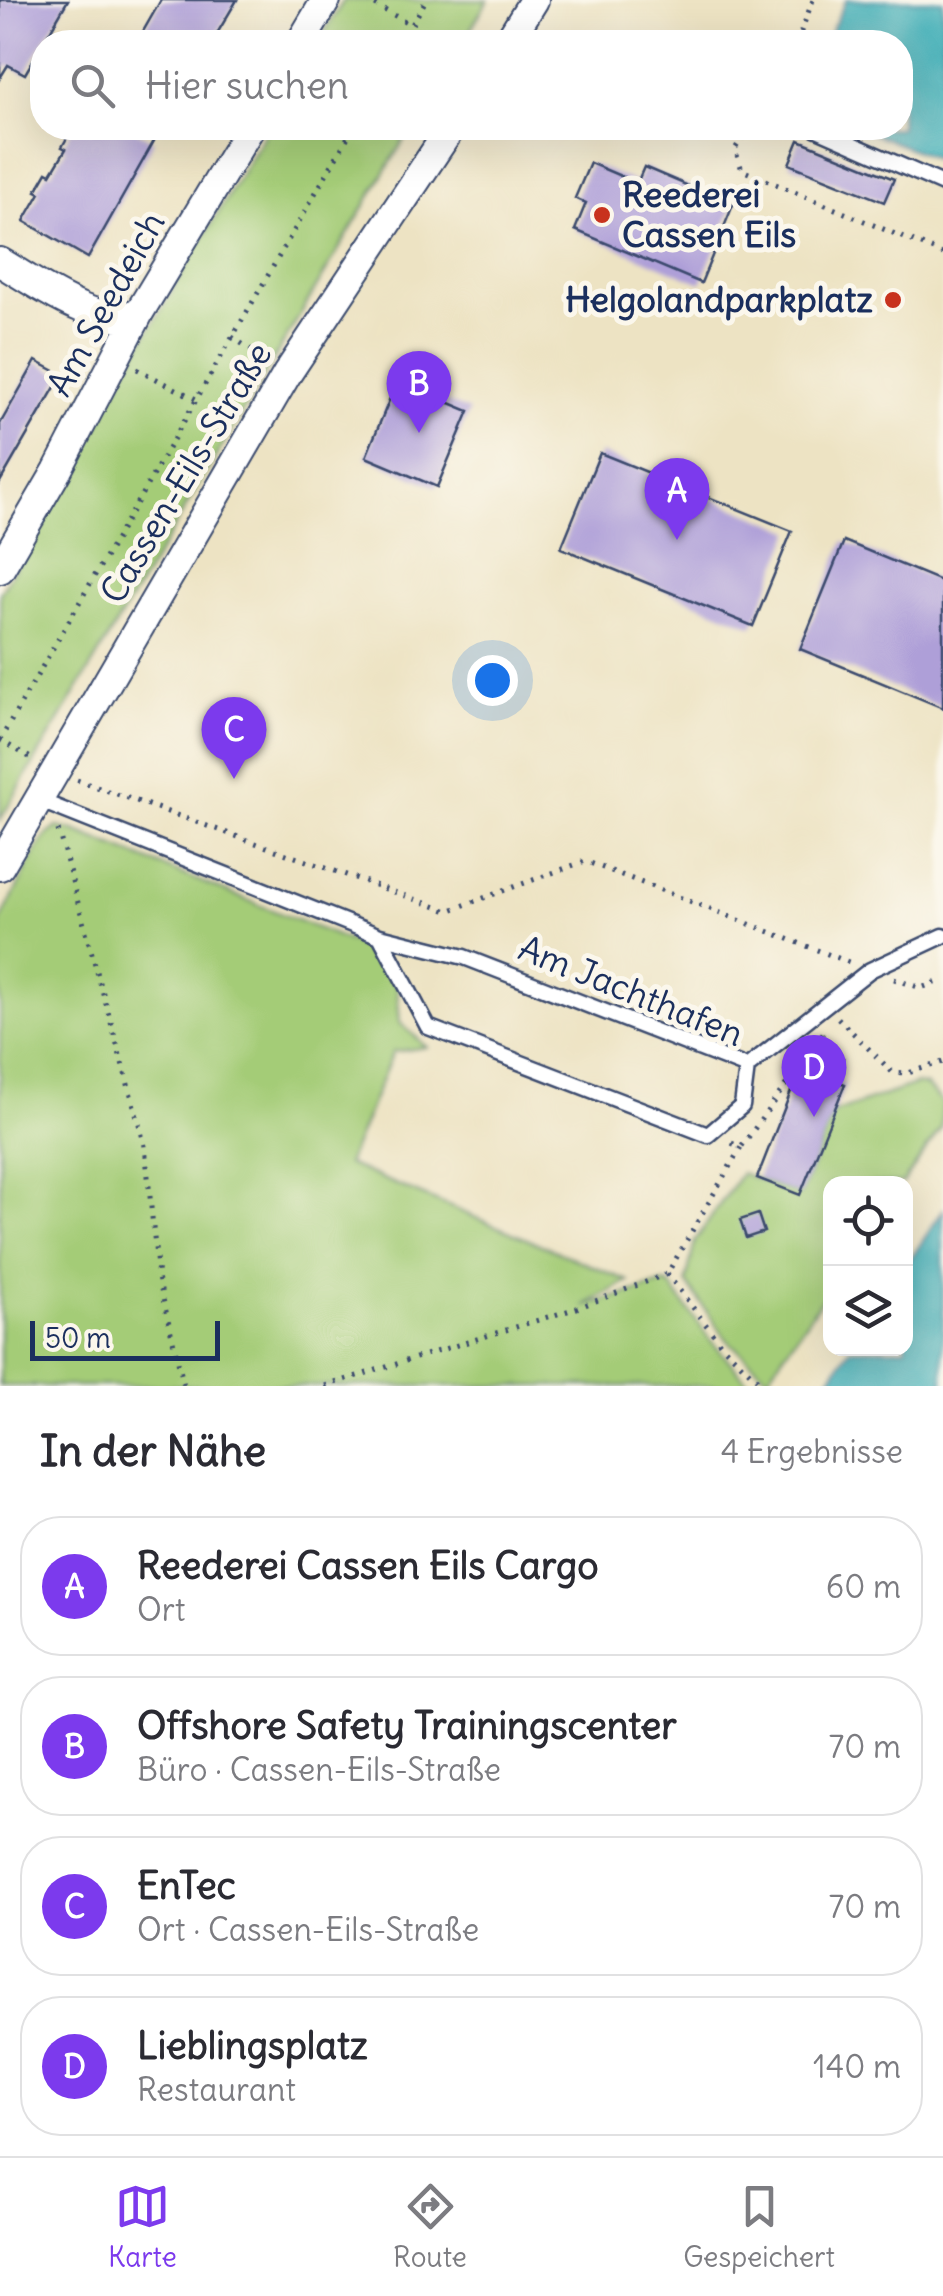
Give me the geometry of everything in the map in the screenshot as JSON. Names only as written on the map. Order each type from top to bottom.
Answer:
[{"type":"street","points":[[308,30],[326,0]]},
{"type":"street","points":[[515,30],[534,0]]},
{"type":"street","name":"Am Seedeich","points":[[0,570],[57,471],[140,311],[243,140]]},
{"type":"street","name":"Cassen-Eils-Straße","points":[[0,866],[287,374],[442,140]]},
{"type":"street","points":[[0,262],[96,314],[118,318],[140,311]]},
{"type":"lane","points":[[842,140],[943,184]]},
{"type":"lane","points":[[38,800],[380,936],[428,1027],[708,1135]]},
{"type":"lane","name":"Am Jachthafen","points":[[380,936],[464,957],[747,1067],[742,1106],[708,1135]]},
{"type":"lane","points":[[747,1067],[831,1010],[870,970],[943,936]]},
{"type":"path","points":[[366,0],[412,25]]},
{"type":"path","points":[[409,30],[426,0]]},
{"type":"path","points":[[802,30],[813,0]]},
{"type":"path","points":[[346,140],[0,740],[54,772],[448,911],[585,861],[921,988],[943,980]]},
{"type":"path","points":[[742,140],[736,149],[742,170],[943,254]]},
{"type":"path","points":[[232,337],[287,374]]},
{"type":"path","points":[[116,358],[196,399]]},
{"type":"path","points":[[38,800],[59,832],[145,1146],[158,1278],[184,1386]]},
{"type":"path","points":[[325,1386],[576,1308],[667,1274],[742,1146],[831,1010],[892,1072],[908,1073],[943,1062]]},
{"type":"path","points":[[708,1135],[742,1146]]},
{"type":"path","points":[[667,1274],[721,1344],[764,1386]]},
{"type":"green space","points":[[344,0],[488,0],[470,30],[325,30]]},
{"type":"green space","points":[[261,140],[404,140],[0,820],[0,593],[100,423],[125,371]]},
{"type":"green space","points":[[57,827],[367,948],[385,961],[397,986],[400,1023],[427,1047],[393,1052],[347,1164],[628,1281],[583,1306],[665,1283],[670,1285],[713,1343],[752,1386],[0,1386],[0,922],[37,849]]},
{"type":"green space","points":[[917,1084],[926,1086],[943,1103],[941,1128],[908,1176],[823,1176],[823,1297],[768,1377],[726,1339],[686,1282],[695,1241],[741,1173],[800,1195],[833,1113]]},
{"type":"water","points":[[846,0],[943,0],[943,162],[889,140],[913,140],[913,30],[832,30]]},
{"type":"water","points":[[943,1210],[943,1386],[825,1386],[845,1356],[913,1356],[913,1255]]},
{"type":"building","points":[[0,0],[68,0],[51,30],[30,30],[30,65],[25,74],[8,65],[0,78]]},
{"type":"building","points":[[161,0],[237,0],[219,30],[144,30]]},
{"type":"building","points":[[66,140],[154,141],[88,258],[24,221],[47,172],[51,174],[66,149],[62,147]]},
{"type":"building","points":[[799,140],[894,179],[884,202],[789,164]]},
{"type":"building","points":[[590,163],[637,183],[644,167],[733,205],[701,283],[575,230],[586,203],[575,198]]},
{"type":"building","points":[[36,361],[62,375],[0,482],[0,424]]},
{"type":"building","points":[[397,381],[469,411],[437,487],[366,457]]},
{"type":"building","points":[[600,453],[792,531],[753,626],[561,548]]},
{"type":"building","points":[[844,541],[943,582],[943,708],[800,649]]},
{"type":"building","points":[[821,1050],[843,1058],[834,1080],[845,1084],[800,1195],[757,1178],[801,1066],[813,1071]]},
{"type":"building","points":[[758,1214],[764,1232],[746,1238],[740,1220]]},
{"type":"place","name":"Reederei Cassen Eils","points":[[602,215]]},
{"type":"place","name":"Helgolandparkplatz","points":[[893,300]]},
{"type":"place","name":"Offshore Safety Trainingscenter","points":[[419,433]]},
{"type":"place","name":"Reederei Cassen Eils Cargo","points":[[677,540]]},
{"type":"place","name":"EnTec","points":[[234,779]]},
{"type":"place","name":"Lieblingsplatz","points":[[814,1117]]}]
